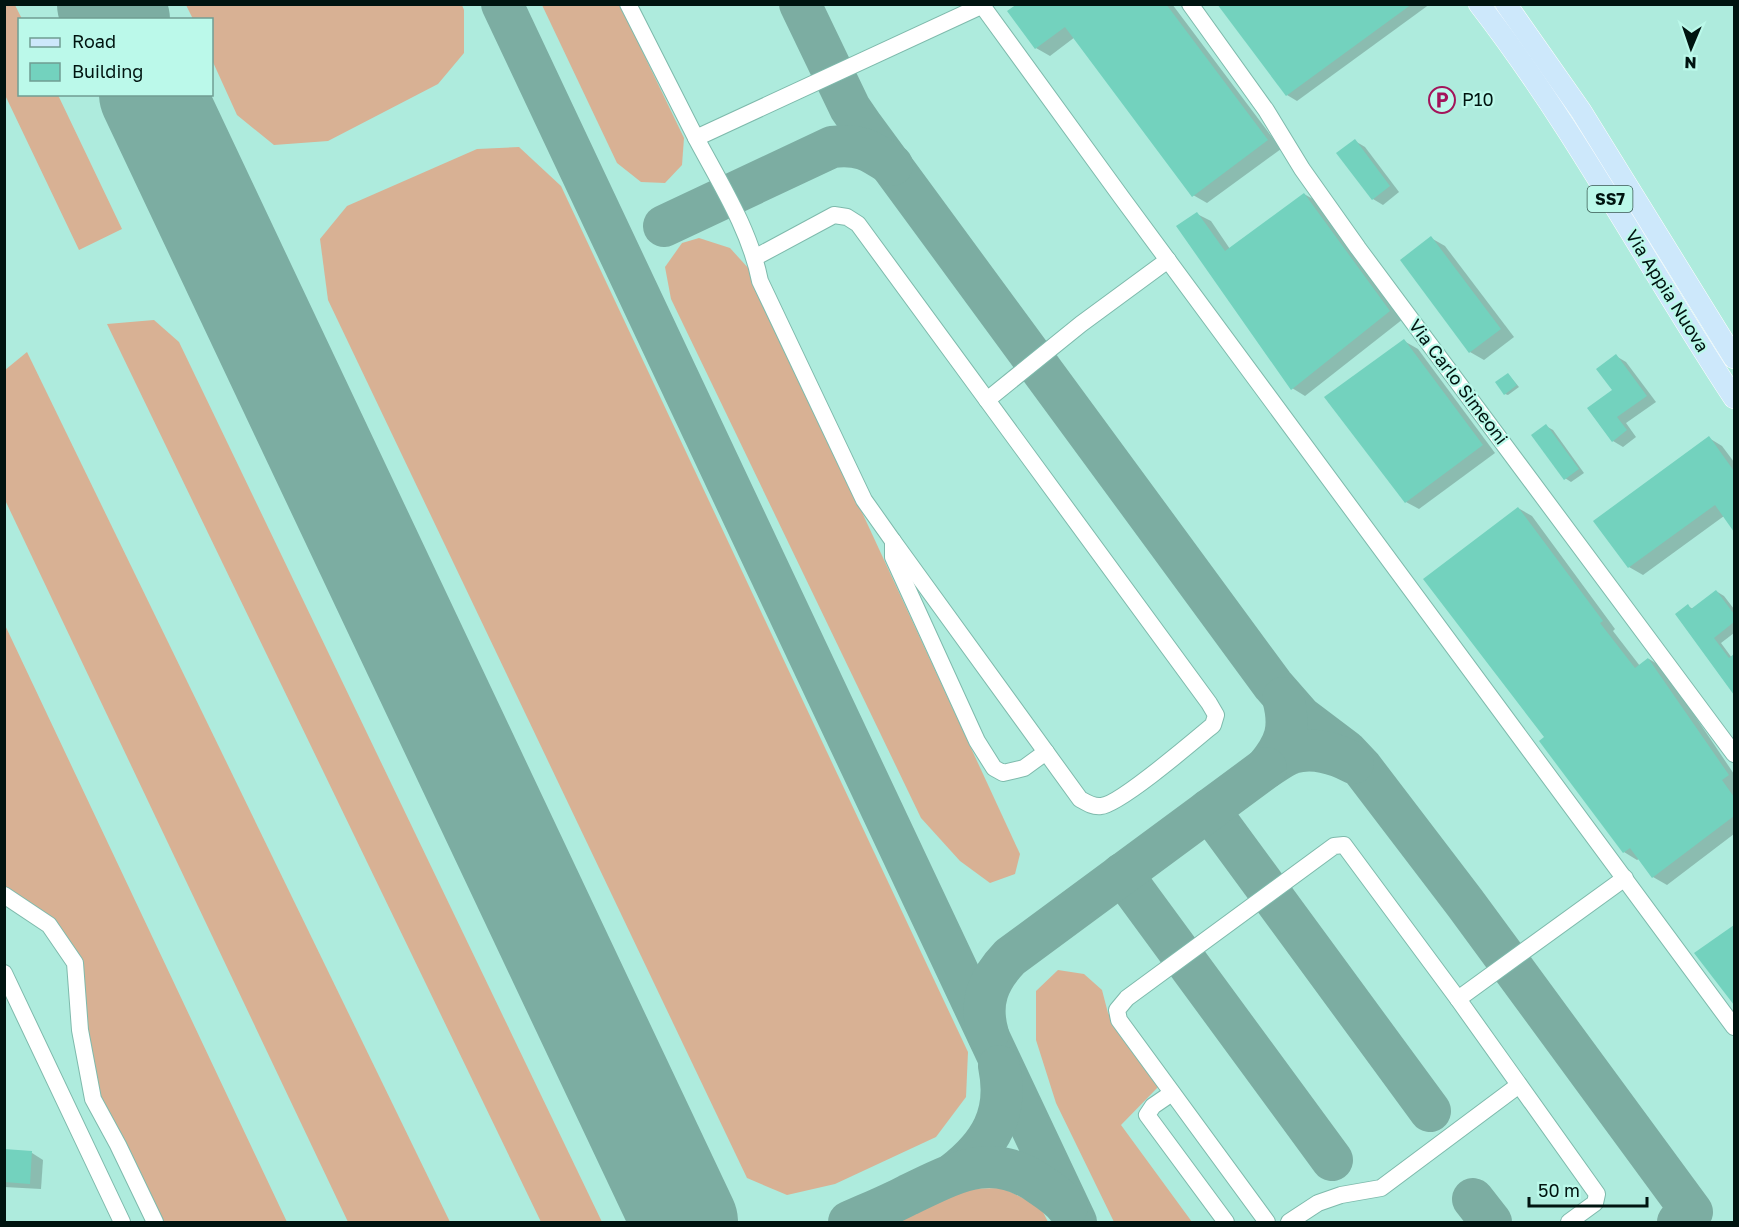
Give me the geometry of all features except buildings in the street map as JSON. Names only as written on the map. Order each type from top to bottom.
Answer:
[{"type":"main road","name":"Via Appia Nuova","points":[[1479,4],[1565,126],[1734,398]]},
{"type":"main road","name":"Via Appia Nuova","points":[[1506,4],[1581,111],[1734,358]]},
{"type":"lane","points":[[628,4],[734,210],[756,257],[760,281],[864,500],[1080,799],[1103,807],[1123,796],[1213,725],[1216,715],[858,224],[847,217],[834,215],[756,257]]},
{"type":"lane","name":"Via Carlo Simeoni","points":[[1191,4],[1266,110],[1302,170],[1358,248],[1734,754]]},
{"type":"lane","points":[[696,138],[981,5],[1734,1027]]},
{"type":"lane","points":[[987,400],[1081,324],[1168,260]]},
{"type":"lane","points":[[893,542],[893,557],[977,741],[994,768],[1003,773],[1024,768],[1046,752]]},
{"type":"lane","points":[[1267,1222],[1119,1020],[1117,1011],[1127,998],[1334,846],[1344,845],[1458,999],[1596,1194],[1595,1203],[1569,1222]]},
{"type":"lane","points":[[1458,999],[1625,878]]},
{"type":"lane","points":[[4,895],[49,925],[75,963],[80,1030],[93,1099],[118,1145],[154,1222]]},
{"type":"lane","points":[[4,973],[122,1222]]},
{"type":"lane","points":[[1289,1222],[1318,1203],[1341,1195],[1381,1188],[1519,1085]]},
{"type":"lane","points":[[1172,1093],[1153,1106],[1147,1115],[1227,1222]]},
{"type":"shaded area","points":[[5,4],[15,5],[22,18],[18,18],[18,96],[58,96],[122,229],[79,250],[5,95]]},
{"type":"shaded area","points":[[186,5],[462,5],[464,53],[438,84],[328,141],[274,145],[237,115],[213,62],[213,18],[192,18]]},
{"type":"shaded area","points":[[542,5],[620,5],[684,138],[682,165],[665,183],[641,182],[617,163]]},
{"type":"shaded area","points":[[519,147],[561,186],[968,1052],[966,1097],[936,1137],[835,1184],[787,1195],[747,1178],[328,300],[320,239],[347,206],[477,149]]},
{"type":"shaded area","points":[[699,238],[730,248],[750,270],[1020,854],[1015,874],[990,883],[960,861],[921,818],[671,299],[665,267],[682,243]]},
{"type":"shaded area","points":[[154,320],[179,342],[602,1222],[541,1222],[107,324]]},
{"type":"shaded area","points":[[27,352],[450,1222],[348,1222],[5,500],[5,370]]},
{"type":"shaded area","points":[[4,623],[287,1222],[155,1222],[93,1099],[75,963],[49,925],[5,895]]},
{"type":"shaded area","points":[[1058,970],[1084,974],[1102,990],[1108,1013],[1160,1085],[1121,1125],[1192,1222],[1114,1222],[1056,1103],[1036,1040],[1036,991]]},
{"type":"shaded area","points":[[1002,1188],[1040,1206],[1048,1222],[891,1222],[955,1189]]},
{"type":"taxiway","points":[[502,4],[1076,1222]]},
{"type":"taxiway","points":[[800,4],[850,108],[863,127],[1273,685],[1301,717],[1346,751],[1362,768],[1465,903],[1692,1212],[1678,1222]]},
{"type":"taxiway","points":[[664,226],[832,147],[850,146],[864,149],[892,165]]},
{"type":"taxiway","points":[[1283,698],[1287,718],[1285,735],[1278,751],[1266,768],[1289,754],[1300,751],[1332,754],[1353,763]]},
{"type":"taxiway","points":[[988,1034],[985,1022],[987,992],[996,974],[1010,957],[1266,768]]},
{"type":"taxiway","points":[[1209,810],[1430,1111]]},
{"type":"taxiway","points":[[1122,874],[1332,1160]]},
{"type":"taxiway","points":[[954,1173],[978,1151],[994,1127],[1001,1099],[999,1066]]},
{"type":"taxiway","points":[[849,1222],[942,1179],[975,1168],[1007,1169],[1024,1175],[1052,1193],[1067,1207]]},
{"type":"taxiway","points":[[1473,1199],[1491,1222]]},
{"type":"taxiway","points":[[683,1217],[687,1222]]},
{"type":"runway","points":[[110,4],[116,18]]},
{"type":"runway","points":[[153,96],[685,1222]]},
{"type":"place","name":"P10","points":[[1442,100]]}]
